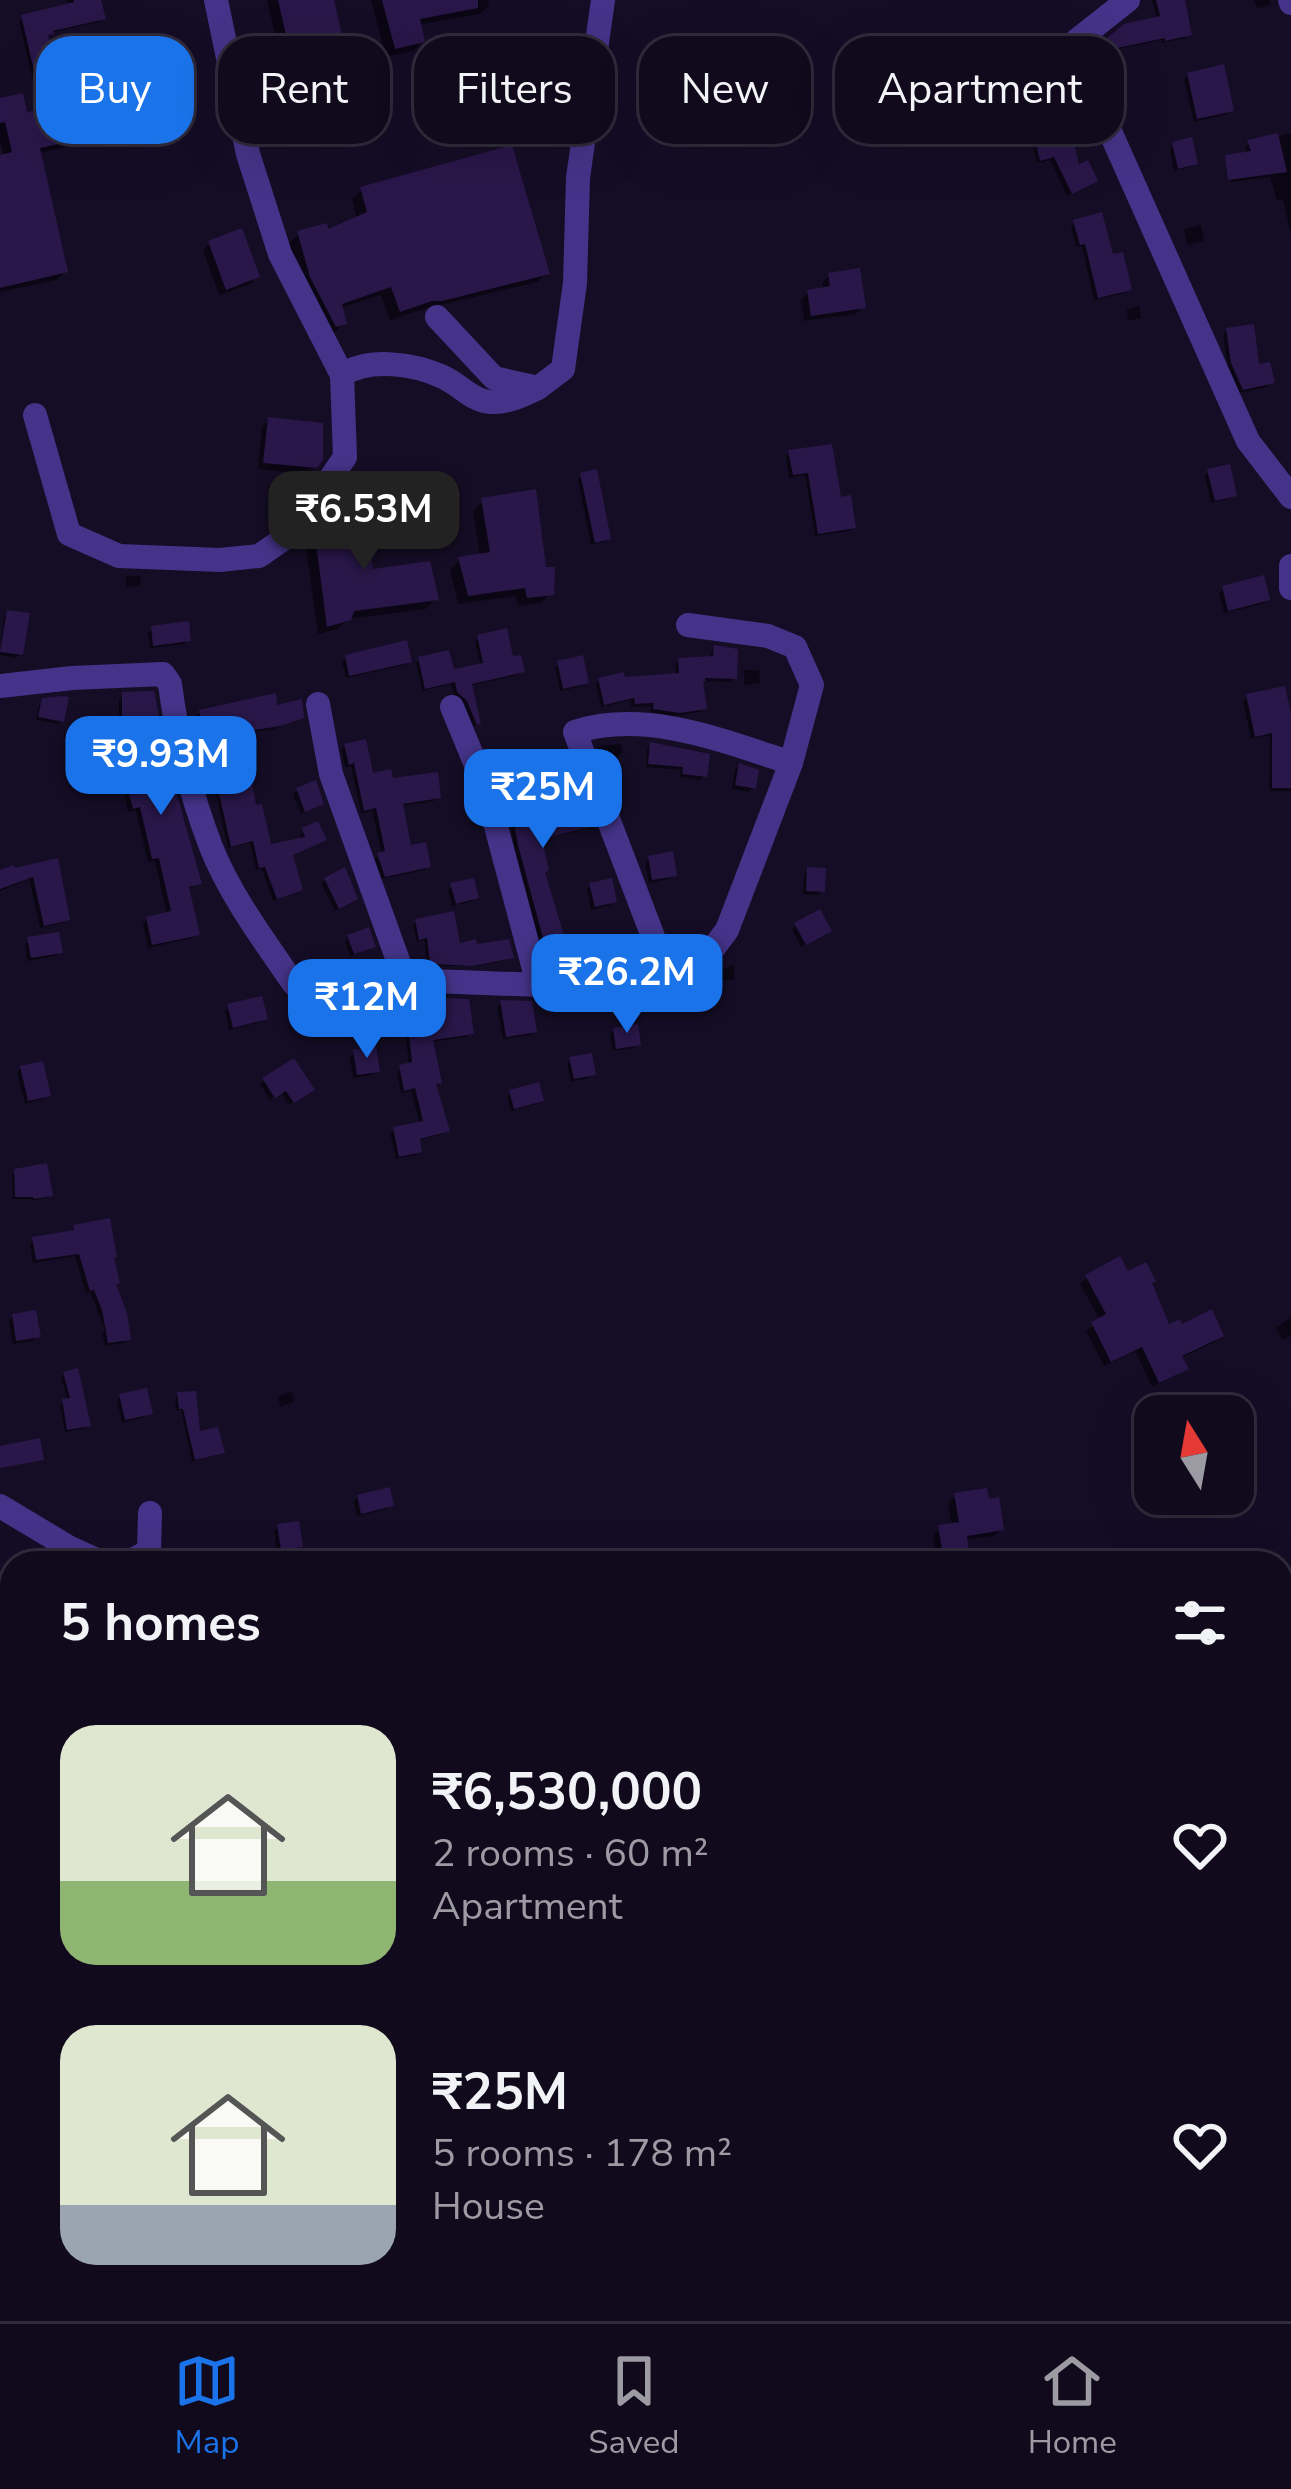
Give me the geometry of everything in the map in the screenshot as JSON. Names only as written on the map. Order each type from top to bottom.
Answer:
[{"type":"street","points":[[35,416],[69,534],[119,556],[220,560],[259,556],[285,538],[302,504],[345,457],[343,375],[280,254],[248,154],[215,0]]},
{"type":"street","points":[[343,375],[354,368],[416,368],[444,377],[482,401],[511,400],[563,369],[574,283],[578,178],[603,0]]},
{"type":"street","points":[[1128,0],[1076,41],[1080,64],[1248,441],[1291,497]]},
{"type":"street","points":[[437,316],[494,378],[538,388]]},
{"type":"street","points":[[1291,566],[1291,588]]},
{"type":"street","points":[[0,686],[163,674],[170,684],[187,772],[212,850],[256,930],[294,984],[405,980],[565,986],[691,963],[712,950],[727,930],[791,763],[812,685],[795,647],[768,636],[688,625]]},
{"type":"street","points":[[318,704],[332,775],[405,980]]},
{"type":"street","points":[[452,706],[486,788],[538,984]]},
{"type":"street","points":[[665,968],[575,732],[600,724],[688,730],[791,763]]},
{"type":"street","points":[[0,1506],[77,1551]]},
{"type":"street","points":[[147,1551],[150,1513]]},
{"type":"building","points":[[101,0],[106,19],[36,36],[35,75],[21,15]]},
{"type":"building","points":[[278,0],[334,0],[342,36],[286,36]]},
{"type":"building","points":[[382,0],[478,0],[478,8],[420,19],[424,36],[414,36],[414,45],[395,49]]},
{"type":"building","points":[[1156,0],[1185,0],[1192,35],[1124,47],[1124,36],[1109,36],[1124,24],[1160,16]]},
{"type":"building","points":[[1224,64],[1234,111],[1197,119],[1187,73]]},
{"type":"building","points":[[23,93],[27,112],[36,110],[36,144],[58,144],[40,148],[68,272],[0,288],[0,155],[12,152],[5,122],[0,123],[0,98]]},
{"type":"building","points":[[1278,133],[1287,172],[1228,180],[1225,155],[1251,151],[1247,140]]},
{"type":"building","points":[[1192,137],[1198,164],[1178,169],[1172,142]]},
{"type":"building","points":[[1036,144],[1074,144],[1079,164],[1088,160],[1098,181],[1072,194],[1054,157],[1040,161]]},
{"type":"building","points":[[512,145],[550,274],[400,312],[391,287],[342,304],[347,324],[336,327],[310,277],[297,231],[327,223],[328,229],[367,212],[360,187]]},
{"type":"building","points":[[1102,212],[1113,254],[1123,252],[1132,290],[1098,298],[1085,244],[1080,245],[1073,220]]},
{"type":"building","points":[[242,228],[260,277],[226,290],[208,241]]},
{"type":"building","points":[[860,268],[866,308],[811,316],[807,290],[830,286],[828,273]]},
{"type":"building","points":[[1254,324],[1259,364],[1270,362],[1275,383],[1243,390],[1231,363],[1226,328]]},
{"type":"building","points":[[268,417],[323,423],[323,460],[317,468],[263,463]]},
{"type":"building","points":[[832,444],[841,497],[851,495],[856,528],[818,534],[808,473],[793,475],[788,450]]},
{"type":"building","points":[[1230,464],[1237,496],[1215,501],[1207,469]]},
{"type":"building","points":[[597,469],[611,539],[595,543],[580,473]]},
{"type":"building","points":[[536,489],[546,567],[555,567],[554,595],[527,598],[525,588],[468,596],[458,557],[490,552],[481,498]]},
{"type":"building","points":[[365,514],[373,569],[430,561],[439,600],[354,611],[351,620],[327,627],[313,521]]},
{"type":"building","points":[[1264,575],[1270,600],[1228,611],[1222,586]]},
{"type":"building","points":[[7,610],[30,613],[23,655],[0,652]]},
{"type":"building","points":[[189,621],[191,641],[153,646],[151,626]]},
{"type":"building","points":[[507,628],[513,656],[521,655],[525,672],[472,684],[481,724],[477,725],[455,682],[425,689],[418,657],[449,650],[454,669],[483,663],[477,635]]},
{"type":"building","points":[[407,640],[412,662],[349,676],[345,655]]},
{"type":"building","points":[[714,645],[738,649],[737,679],[705,678],[707,709],[680,713],[653,709],[654,703],[635,704],[634,698],[604,705],[598,678],[624,672],[625,677],[679,673],[678,658],[713,656]]},
{"type":"building","points":[[583,655],[589,683],[563,689],[557,661]]},
{"type":"building","points":[[1285,686],[1291,713],[1291,788],[1272,788],[1272,733],[1255,737],[1246,694]]},
{"type":"building","points":[[154,691],[202,884],[189,887],[200,935],[152,945],[146,917],[171,911],[159,858],[152,859],[140,807],[133,809],[125,778],[144,774],[139,740],[125,743],[119,717],[122,692]]},
{"type":"building","points":[[276,693],[277,705],[302,699],[304,718],[243,732],[256,805],[262,804],[271,844],[305,837],[302,828],[318,821],[327,840],[293,855],[303,890],[277,899],[265,867],[259,868],[253,841],[231,847],[216,780],[231,777],[225,726],[204,731],[199,710]]},
{"type":"building","points":[[69,697],[64,722],[38,717],[42,698]]},
{"type":"building","points":[[366,739],[373,773],[391,769],[393,778],[438,772],[441,798],[403,804],[411,845],[426,842],[431,867],[385,877],[377,853],[385,851],[376,808],[364,811],[354,763],[349,765],[344,744]]},
{"type":"building","points":[[650,742],[710,754],[707,777],[682,774],[683,767],[648,764]]},
{"type":"building","points":[[739,763],[759,770],[756,789],[735,785]]},
{"type":"building","points":[[545,772],[551,812],[584,804],[589,827],[542,839],[549,871],[545,872],[571,959],[553,964],[511,808],[517,807],[513,777]]},
{"type":"building","points":[[316,780],[324,804],[305,812],[296,788]]},
{"type":"building","points":[[673,851],[677,876],[652,880],[648,856]]},
{"type":"building","points":[[58,858],[70,920],[44,926],[33,877],[0,889],[0,870]]},
{"type":"building","points":[[345,867],[358,899],[339,909],[324,878]]},
{"type":"building","points":[[807,867],[826,868],[825,892],[806,891]]},
{"type":"building","points":[[474,878],[479,898],[456,904],[450,883]]},
{"type":"building","points":[[612,878],[617,902],[595,907],[589,883]]},
{"type":"building","points":[[820,909],[832,931],[806,945],[794,923]]},
{"type":"building","points":[[454,911],[460,943],[509,939],[514,958],[473,966],[430,964],[427,938],[419,940],[415,919]]},
{"type":"building","points":[[369,927],[376,947],[354,954],[347,935]]},
{"type":"building","points":[[59,932],[63,953],[31,958],[27,937]]},
{"type":"building","points":[[262,996],[268,1019],[233,1028],[227,1004]]},
{"type":"building","points":[[350,998],[354,1023],[325,1027],[321,1000]]},
{"type":"building","points":[[438,998],[469,999],[474,1034],[433,1040],[442,1083],[436,1084],[450,1131],[420,1139],[422,1152],[399,1157],[393,1127],[423,1121],[415,1088],[404,1091],[399,1065],[412,1062],[407,1019],[439,1010]]},
{"type":"building","points":[[500,1000],[532,1001],[537,1032],[506,1037]]},
{"type":"building","points":[[638,1024],[641,1045],[616,1049],[613,1028]]},
{"type":"building","points":[[376,1046],[380,1072],[357,1075],[353,1050]]},
{"type":"building","points":[[592,1053],[596,1075],[574,1079],[569,1057]]},
{"type":"building","points":[[294,1058],[315,1090],[294,1103],[286,1091],[275,1098],[262,1078]]},
{"type":"building","points":[[43,1061],[51,1096],[28,1101],[20,1066]]},
{"type":"building","points":[[539,1082],[544,1101],[514,1109],[509,1090]]},
{"type":"building","points":[[47,1163],[53,1196],[15,1197],[14,1169]]},
{"type":"building","points":[[110,1218],[120,1283],[116,1284],[131,1340],[108,1343],[102,1310],[94,1290],[90,1291],[79,1254],[36,1260],[32,1237]]},
{"type":"building","points":[[1120,1256],[1128,1271],[1146,1262],[1169,1324],[1180,1319],[1182,1324],[1212,1309],[1224,1336],[1182,1356],[1189,1369],[1159,1383],[1142,1347],[1111,1362],[1091,1322],[1106,1314],[1085,1275]]},
{"type":"building","points":[[36,1310],[41,1337],[16,1341],[12,1314]]},
{"type":"building","points":[[78,1368],[91,1426],[67,1430],[62,1399],[70,1398],[63,1372]]},
{"type":"building","points":[[147,1388],[153,1414],[125,1420],[119,1394]]},
{"type":"building","points":[[196,1391],[200,1431],[218,1427],[225,1453],[195,1460],[177,1392]]},
{"type":"building","points":[[40,1438],[44,1460],[0,1468],[0,1446]]},
{"type":"building","points":[[390,1487],[394,1506],[361,1514],[357,1495]]},
{"type":"building","points":[[987,1488],[989,1499],[999,1497],[1004,1530],[967,1536],[969,1551],[942,1551],[938,1525],[959,1522],[954,1493]]},
{"type":"building","points":[[299,1521],[303,1547],[281,1550],[277,1524]]}]
